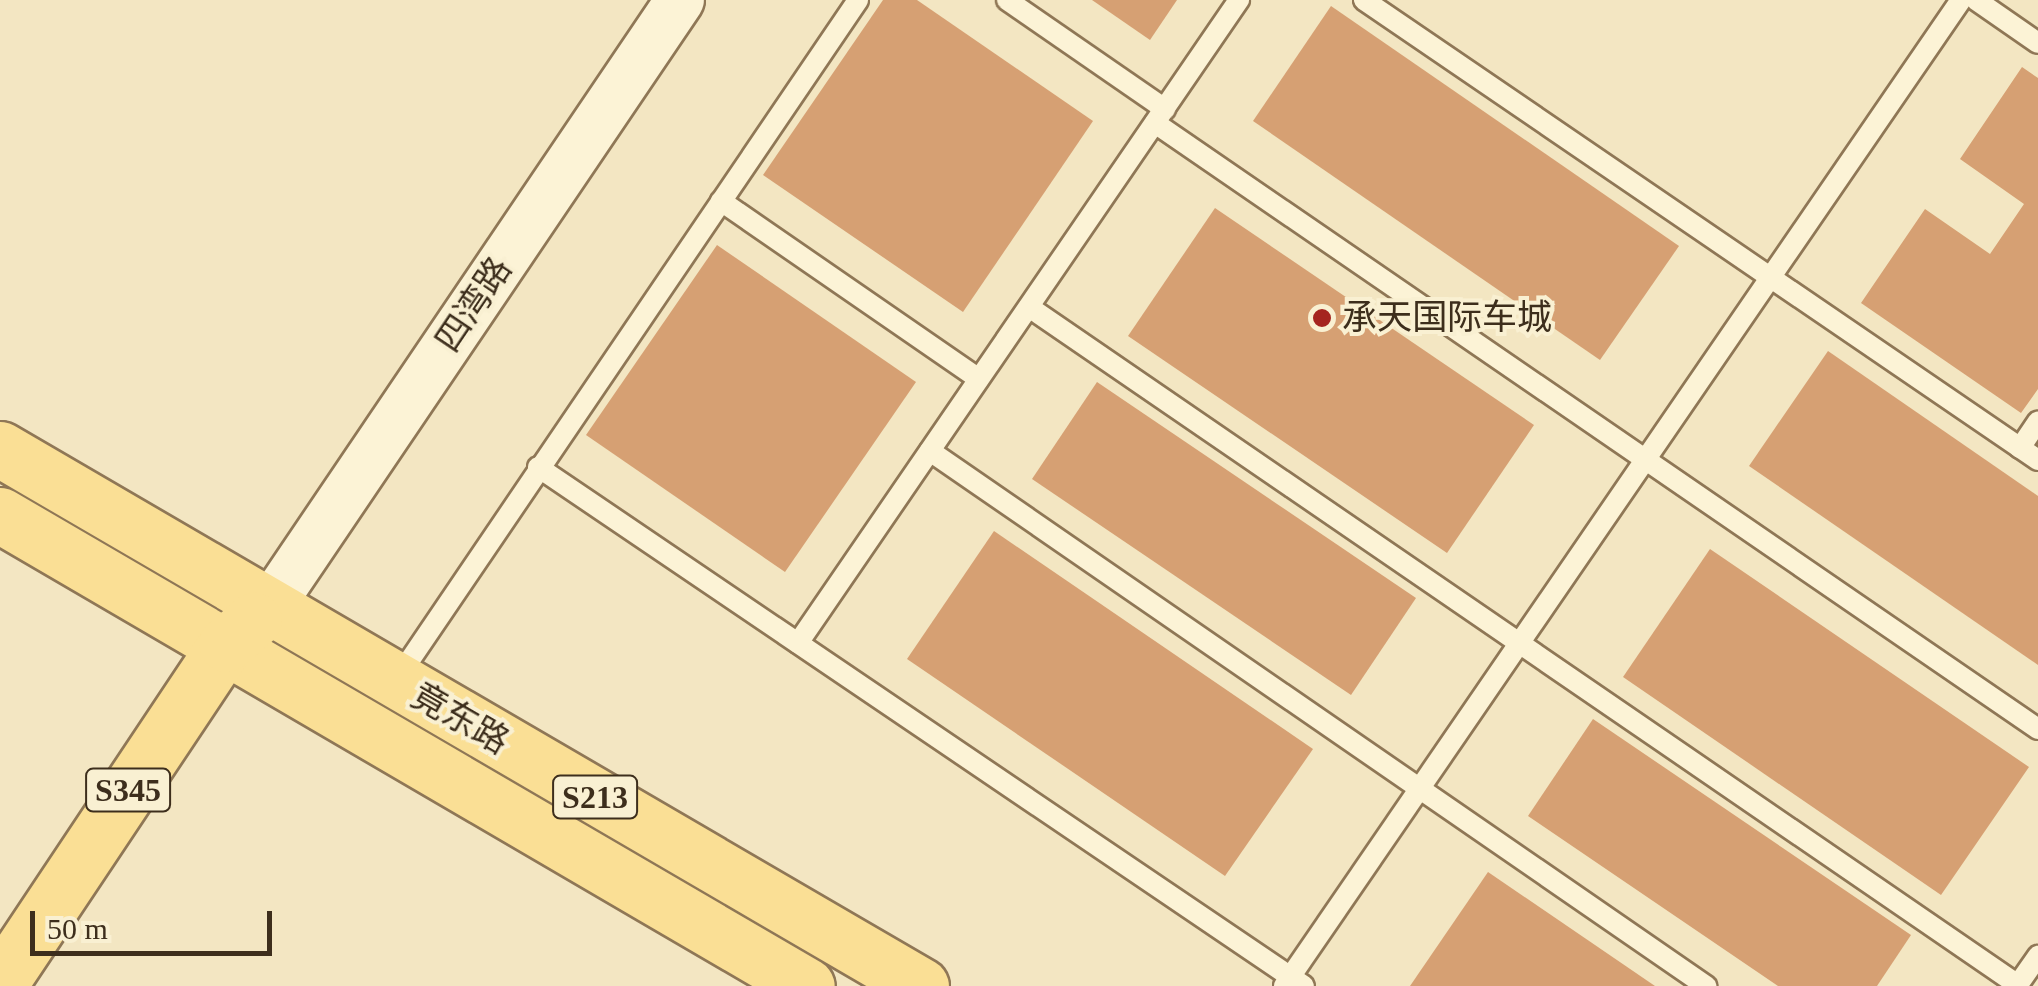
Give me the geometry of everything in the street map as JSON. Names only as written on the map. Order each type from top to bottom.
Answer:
[{"type":"main road","name":"竟东路","points":[[0,449],[268,609],[921,986]]},
{"type":"main road","name":"竟东路","points":[[0,514],[807,986]]},
{"type":"main road","name":"S345","points":[[40,986],[268,609]]},
{"type":"main road","name":"S345","points":[[0,983],[241,653]]},
{"type":"street","name":"四湾路","points":[[268,609],[680,0]]},
{"type":"lane","points":[[396,681],[858,0]]},
{"type":"lane","points":[[1007,0],[1160,116],[1646,460],[2038,729]]},
{"type":"lane","points":[[798,643],[1239,0]]},
{"type":"lane","points":[[1364,0],[2038,460]]},
{"type":"lane","points":[[538,467],[1292,983],[1420,788],[1961,0]]},
{"type":"lane","points":[[1976,0],[2038,42]]},
{"type":"lane","points":[[721,201],[979,379]]},
{"type":"lane","points":[[1029,306],[2018,986],[2038,956]]},
{"type":"lane","points":[[2020,448],[2038,421]]},
{"type":"lane","points":[[930,450],[1706,986]]},
{"type":"building","points":[[883,0],[917,0],[1093,121],[963,312],[763,175]]},
{"type":"building","points":[[1092,0],[1177,0],[1150,40]]},
{"type":"building","points":[[1331,6],[1679,246],[1600,360],[1253,121]]},
{"type":"building","points":[[2022,67],[2038,78],[2038,389],[2021,413],[1861,303],[1925,209],[1990,254],[2024,204],[1960,159]]},
{"type":"building","points":[[1215,208],[1534,425],[1447,553],[1128,336]]},
{"type":"building","points":[[717,245],[916,382],[785,572],[586,435]]},
{"type":"building","points":[[1828,351],[2038,496],[2038,665],[1749,466]]},
{"type":"building","points":[[1097,382],[1416,598],[1351,695],[1032,479]]},
{"type":"building","points":[[994,531],[1313,749],[1225,876],[907,659]]},
{"type":"building","points":[[1710,549],[2029,767],[1941,895],[1623,677]]},
{"type":"building","points":[[1593,719],[1911,935],[1877,986],[1778,986],[1528,816]]},
{"type":"building","points":[[1488,872],[1655,986],[1410,986]]},
{"type":"place","name":"承天国际车城","points":[[1322,318]]}]
